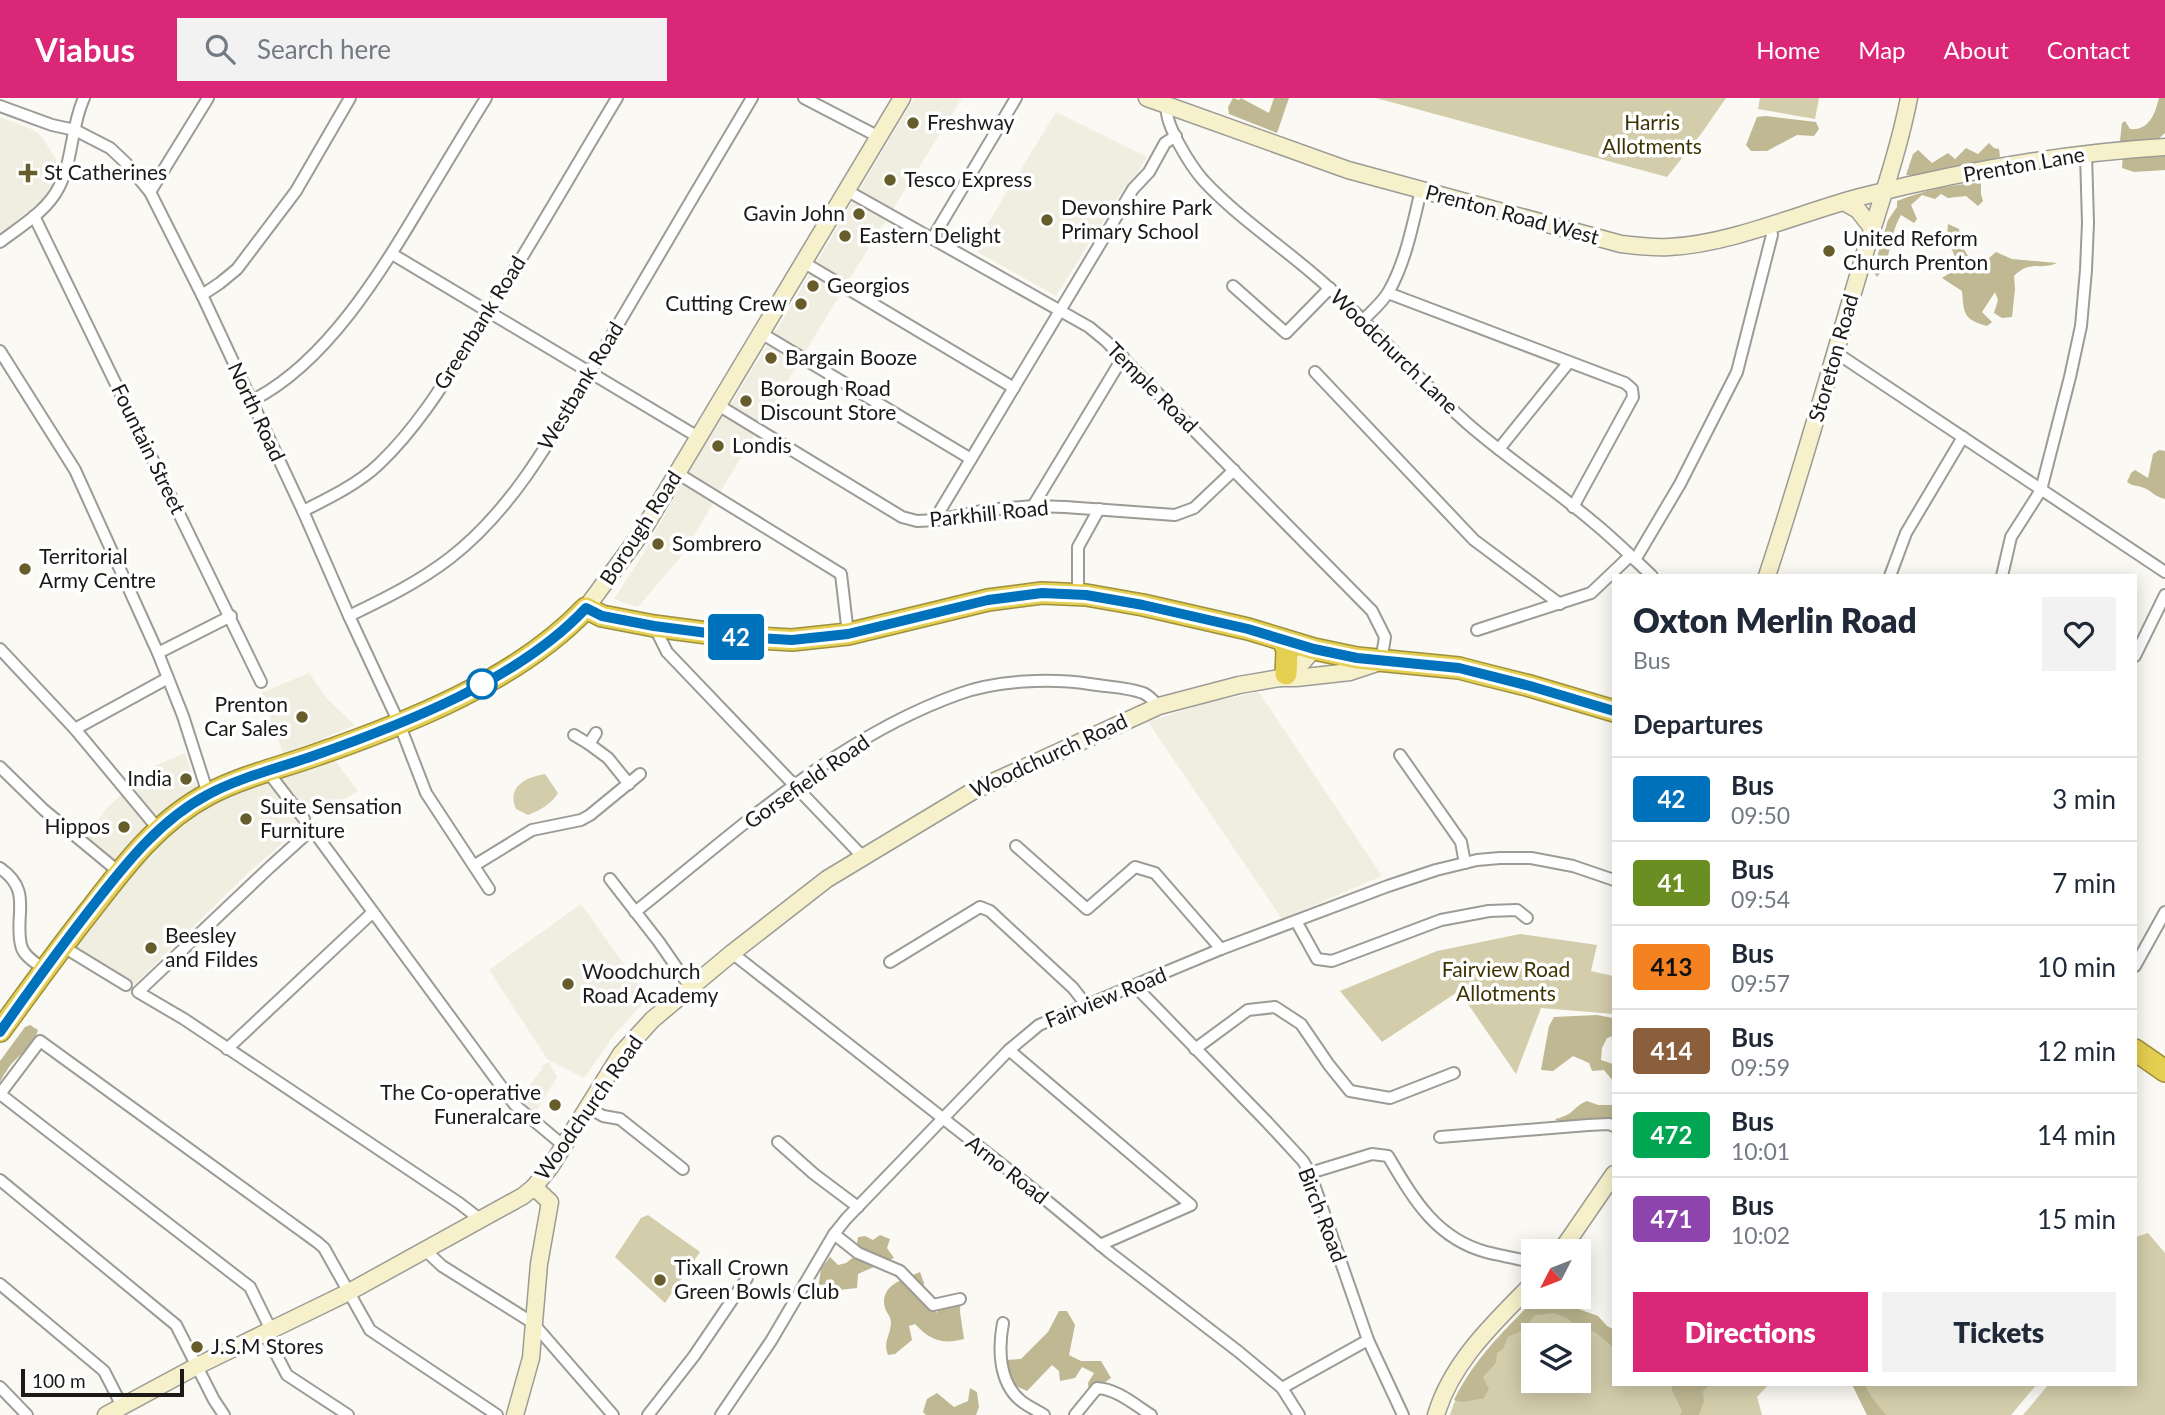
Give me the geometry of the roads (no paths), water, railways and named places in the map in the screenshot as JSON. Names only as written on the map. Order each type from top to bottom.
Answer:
[{"type":"highway","points":[[586,608],[602,616],[654,626],[738,637],[792,640],[848,634],[988,600],[1042,593],[1078,594],[1143,605],[1248,629],[1319,650],[1381,662],[1459,668],[1612,710]]},
{"type":"highway","name":"Borough Road","points":[[0,1031],[119,872],[159,830],[208,794],[399,723],[497,677],[538,649],[586,608]]},
{"type":"highway","points":[[1283,640],[1287,650],[1283,676]]},
{"type":"highway","points":[[2137,1051],[2165,1071]]},
{"type":"street","points":[[0,242],[34,216],[51,200],[60,186],[84,98]]},
{"type":"street","points":[[150,192],[208,98]]},
{"type":"street","points":[[202,295],[237,269],[289,200],[350,98]]},
{"type":"street","points":[[251,401],[278,386],[305,363],[355,306],[392,254],[486,98]]},
{"type":"street","name":"Greenbank Road","points":[[303,511],[337,494],[378,465],[412,428],[489,312],[617,98]]},
{"type":"street","name":"Westbank Road","points":[[349,616],[412,583],[451,557],[509,498],[528,472],[589,372],[752,98]]},
{"type":"street","points":[[804,98],[879,137]]},
{"type":"street","name":"Borough Road","points":[[586,608],[640,535],[902,98]]},
{"type":"street","points":[[932,239],[1016,98]]},
{"type":"street","name":"Prenton Road West","points":[[1147,98],[1348,170],[1621,244],[1672,247],[1693,243],[1884,192]]},
{"type":"street","name":"Storeton Road","points":[[1768,574],[1804,462],[1872,228],[1897,155],[1909,98]]},
{"type":"street","name":"North Road","points":[[0,106],[52,125],[75,130],[110,148],[150,192],[202,295],[303,511],[399,723],[426,793],[489,889]]},
{"type":"street","name":"Woodchurch Lane","points":[[1167,106],[1165,113],[1175,136],[1203,179],[1329,288],[1465,421],[1573,507],[1650,574]]},
{"type":"street","points":[[937,520],[940,509],[1133,190],[1149,172],[1165,144],[1175,136]]},
{"type":"street","name":"Prenton Lane","points":[[1884,192],[1996,168],[2118,150],[2165,147]]},
{"type":"street","points":[[2002,574],[2011,537],[2041,490],[2081,326],[2087,258],[2086,155]]},
{"type":"street","name":"Temple Road","points":[[846,190],[1089,327],[1123,357],[1372,611],[1385,637],[1381,662]]},
{"type":"street","points":[[1363,320],[1388,293],[1409,237],[1421,190]]},
{"type":"street","points":[[1844,202],[1858,210],[1872,228]]},
{"type":"street","name":"Fountain Street","points":[[34,216],[261,682]]},
{"type":"street","points":[[1614,574],[1633,558],[1679,484],[1737,372],[1772,235],[1770,224]]},
{"type":"street","points":[[392,254],[698,438]]},
{"type":"street","points":[[803,262],[1014,388]]},
{"type":"street","points":[[1233,286],[1286,332],[1329,288]]},
{"type":"street","points":[[1388,293],[1625,383],[1634,392],[1573,507]]},
{"type":"street","points":[[761,333],[971,459]]},
{"type":"street","points":[[0,351],[75,470],[158,653],[183,716],[208,794]]},
{"type":"street","points":[[1835,352],[2165,572]]},
{"type":"street","points":[[1033,506],[1123,357]]},
{"type":"street","points":[[1499,449],[1569,362]]},
{"type":"street","points":[[1315,372],[1474,540],[1560,604]]},
{"type":"street","name":"Parkhill Road","points":[[718,405],[902,517],[916,521],[1033,506],[1175,515],[1194,508],[1234,470]]},
{"type":"street","points":[[1891,574],[1906,533],[1963,437]]},
{"type":"street","points":[[677,473],[841,574],[848,634]]},
{"type":"street","points":[[1078,594],[1078,547],[1099,509]]},
{"type":"street","points":[[1477,630],[1591,593],[1612,576]]},
{"type":"street","points":[[2137,652],[2165,595]]},
{"type":"street","points":[[158,653],[230,616]]},
{"type":"street","points":[[654,626],[667,652],[863,857]]},
{"type":"street","points":[[0,649],[75,729],[159,830]]},
{"type":"street","points":[[1313,676],[1319,650]]},
{"type":"street","points":[[1283,676],[1319,650]]},
{"type":"street","name":"Woodchurch Road","points":[[106,1415],[197,1366],[349,1292],[523,1196],[534,1186],[564,1146],[621,1054],[652,1020],[827,879],[973,791],[1159,706],[1283,676],[1313,676],[1354,671],[1381,662]]},
{"type":"street","points":[[75,729],[168,678]]},
{"type":"street","name":"Gorsefield Road","points":[[635,912],[833,758],[898,720],[961,693],[1008,683],[1071,681],[1144,693],[1159,706]]},
{"type":"street","points":[[589,744],[596,733]]},
{"type":"street","points":[[574,735],[608,758],[629,784]]},
{"type":"street","points":[[1400,755],[1461,842],[1465,863]]},
{"type":"street","points":[[0,767],[44,810],[119,872]]},
{"type":"street","points":[[268,772],[304,819]]},
{"type":"street","points":[[475,865],[532,830],[581,820],[640,774]]},
{"type":"street","points":[[481,1220],[184,1019],[138,992],[312,829],[515,1105],[564,1146]]},
{"type":"street","points":[[1016,846],[1087,909],[1135,866],[1155,873],[1221,949]]},
{"type":"street","name":"Fairview Road","points":[[721,1415],[771,1341],[834,1234],[1009,1050],[1038,1025],[1221,949],[1436,870],[1500,858],[1531,858],[1573,866],[1612,879]]},
{"type":"street","points":[[0,868],[13,879],[20,892],[21,947],[29,958],[44,969]]},
{"type":"street","points":[[610,879],[690,987]]},
{"type":"street","points":[[890,962],[980,907],[990,911],[1073,988],[1087,1006]]},
{"type":"street","points":[[1296,921],[1317,960],[1332,961],[1441,920],[1489,911],[1517,910],[1527,918]]},
{"type":"street","points":[[227,1049],[373,912]]},
{"type":"street","points":[[2137,962],[2165,912]]},
{"type":"street","points":[[62,946],[126,985]]},
{"type":"street","name":"Arno Road","points":[[732,953],[1239,1352],[1282,1388],[1299,1415]]},
{"type":"street","name":"Birch Road","points":[[1135,986],[1267,1122],[1310,1173],[1368,1339],[1403,1415]]},
{"type":"street","points":[[1195,1049],[1248,1010],[1275,1007],[1301,1024],[1350,1091],[1390,1098],[1454,1073]]},
{"type":"street","points":[[348,1415],[287,1375],[250,1287],[1,1094],[40,1041],[317,1242],[324,1248],[370,1330],[497,1415]]},
{"type":"street","points":[[1009,1050],[1191,1205],[1100,1245]]},
{"type":"street","points":[[589,1108],[603,1116],[620,1119],[683,1169]]},
{"type":"street","points":[[1440,1137],[1612,1125]]},
{"type":"street","points":[[778,1142],[814,1174],[858,1207]]},
{"type":"street","points":[[1310,1173],[1372,1154],[1388,1157],[1427,1216],[1452,1237],[1483,1251],[1521,1260]]},
{"type":"street","points":[[1569,1239],[1612,1177]]},
{"type":"street","points":[[0,1180],[176,1325],[224,1415]]},
{"type":"street","points":[[515,1415],[531,1358],[539,1264],[550,1202],[534,1186]]},
{"type":"street","points":[[834,1234],[858,1253],[900,1271],[933,1305],[960,1300]]},
{"type":"street","points":[[425,1250],[442,1266],[533,1323],[613,1415]]},
{"type":"street","points":[[648,1415],[694,1356],[744,1283],[730,1280]]},
{"type":"street","points":[[0,1284],[104,1371],[122,1406]]},
{"type":"street","points":[[1436,1415],[1449,1382],[1462,1362],[1521,1296]]},
{"type":"street","points":[[1003,1323],[999,1344],[1010,1390],[1022,1402],[1044,1415]]},
{"type":"street","points":[[1282,1388],[1368,1339]]},
{"type":"street","points":[[0,1387],[27,1415]]},
{"type":"street","points":[[1075,1415],[1097,1388],[1121,1396],[1151,1415]]},
{"type":"place","name":"Freshway","points":[[913,123]]},
{"type":"place","name":"St Catherines","points":[[28,173]]},
{"type":"place","name":"Tesco Express","points":[[890,180]]},
{"type":"place","name":"Gavin John","points":[[859,214]]},
{"type":"place","name":"Devonshire Park Primary School","points":[[1047,220]]},
{"type":"place","name":"Eastern Delight","points":[[845,236]]},
{"type":"place","name":"United Reform Church Prenton","points":[[1829,251]]},
{"type":"place","name":"Georgios","points":[[813,286]]},
{"type":"place","name":"Cutting Crew","points":[[801,304]]},
{"type":"place","name":"Bargain Booze","points":[[771,358]]},
{"type":"place","name":"Borough Road Discount Store","points":[[746,401]]},
{"type":"place","name":"Londis","points":[[718,446]]},
{"type":"place","name":"Sombrero","points":[[658,544]]},
{"type":"place","name":"Territorial Army Centre","points":[[25,569]]},
{"type":"place","name":"Prenton Car Sales","points":[[302,717]]},
{"type":"place","name":"India","points":[[186,779]]},
{"type":"place","name":"Suite Sensation Furniture","points":[[246,819]]},
{"type":"place","name":"Hippos","points":[[124,827]]},
{"type":"place","name":"Beesley and Fildes","points":[[151,948]]},
{"type":"place","name":"Woodchurch Road Academy","points":[[568,984]]},
{"type":"place","name":"The Co-operative Funeralcare","points":[[555,1105]]},
{"type":"place","name":"Tixall Crown Green Bowls Club","points":[[660,1280]]},
{"type":"place","name":"J.S.M Stores","points":[[197,1347]]},
{"type":"park label","name":"Harris Allotments","points":[[1652,135]]},
{"type":"park label","name":"Fairview Road Allotments","points":[[1506,982]]}]
